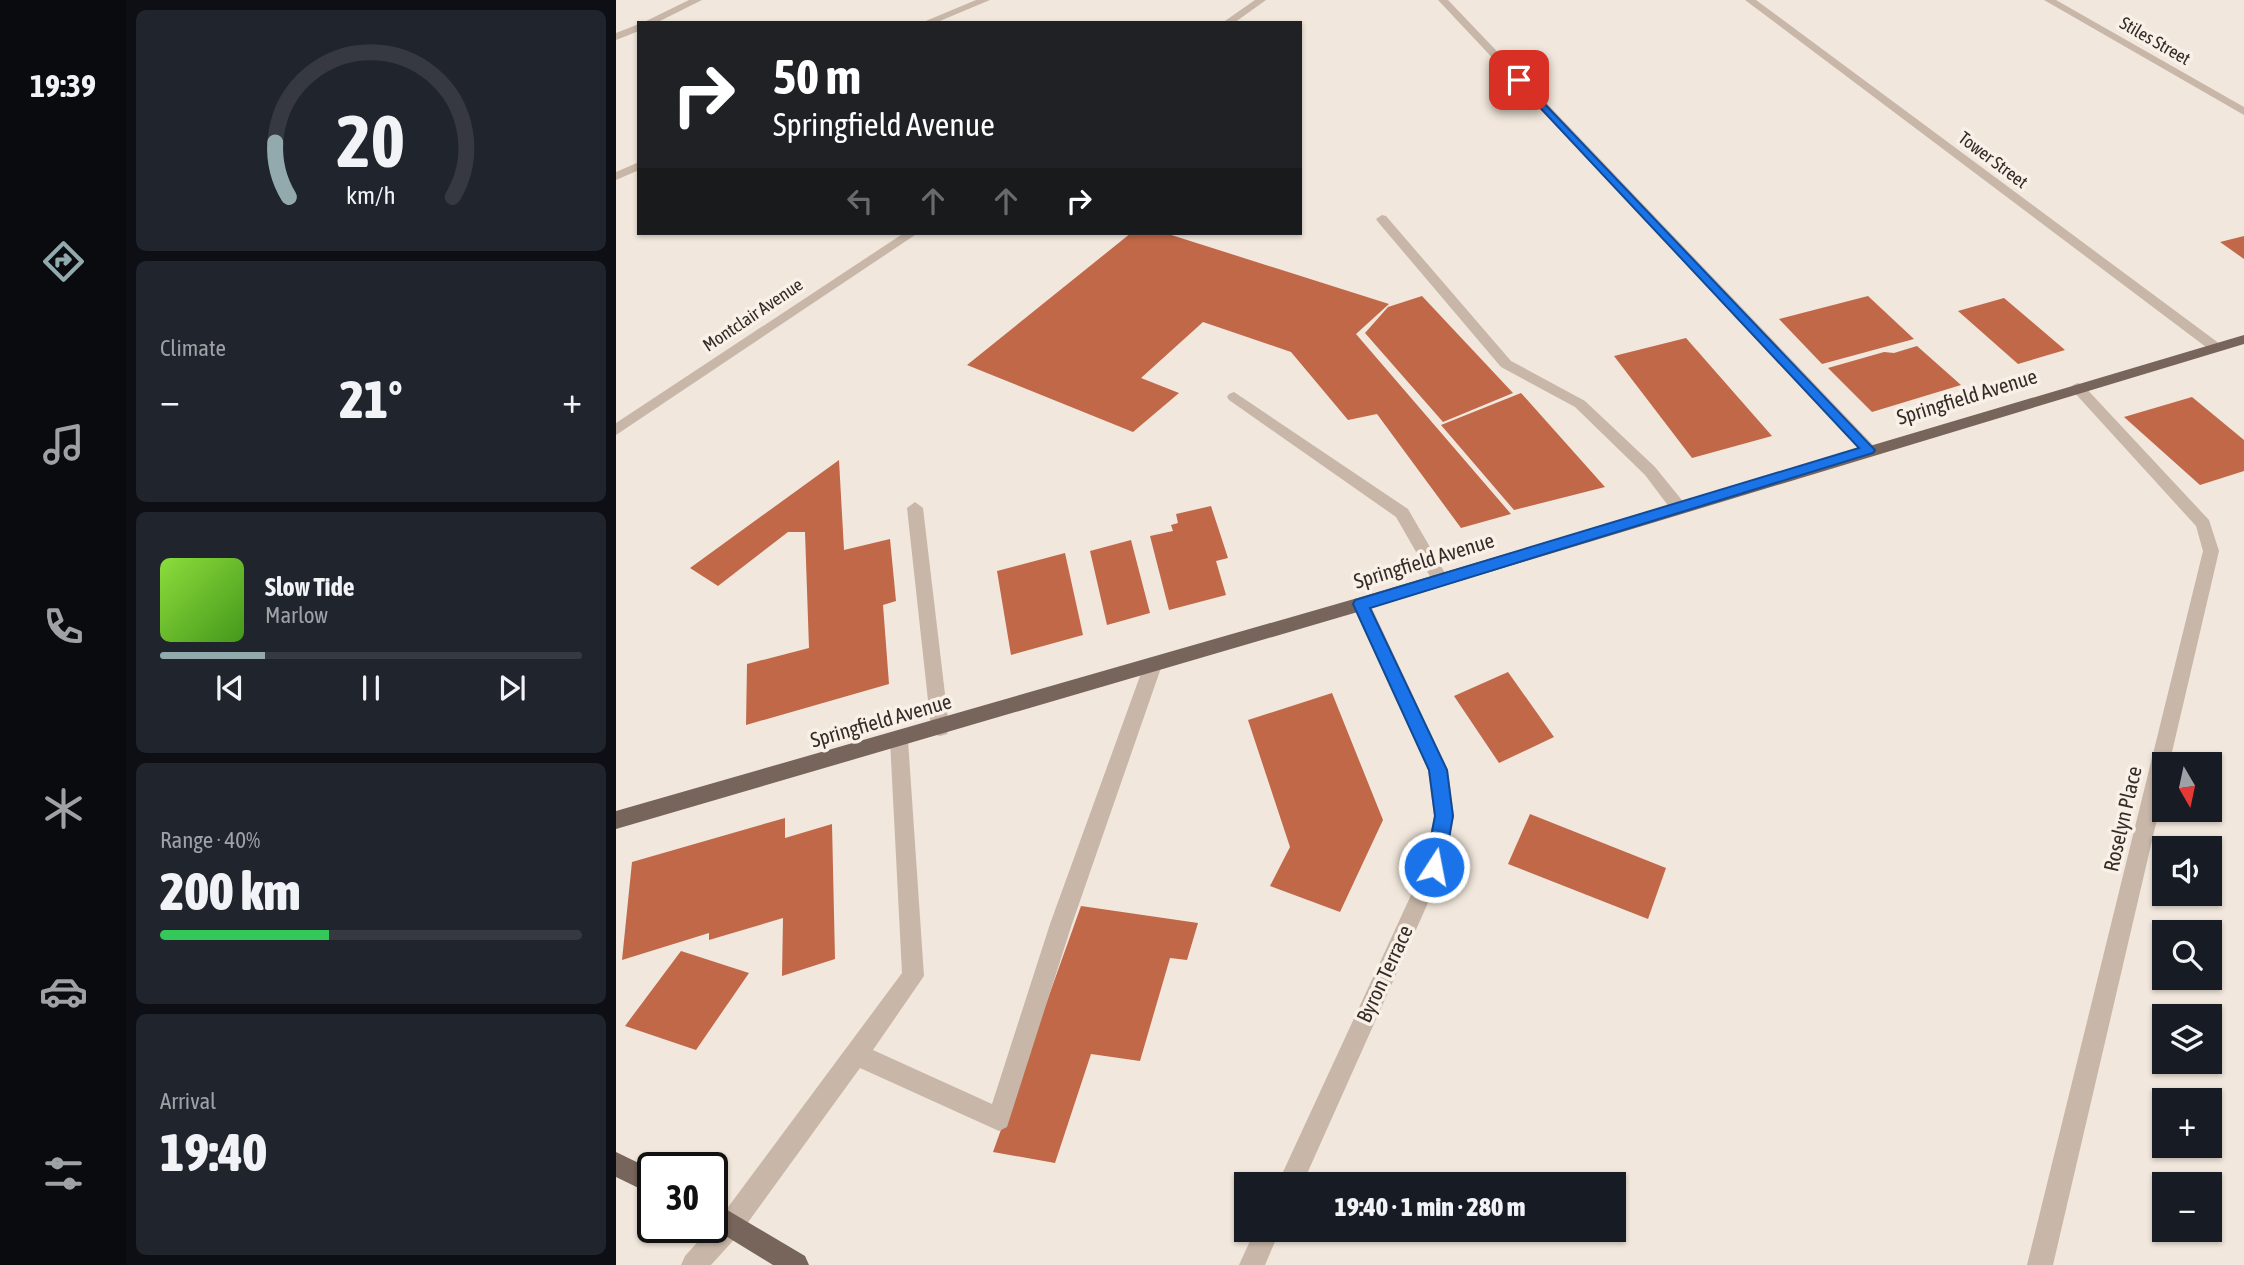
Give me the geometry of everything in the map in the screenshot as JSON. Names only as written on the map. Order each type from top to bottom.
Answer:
[{"type":"main road","name":"Springfield Avenue","points":[[616,820],[1153,666],[2244,339]]},
{"type":"main road","points":[[616,1164],[637,1175]]},
{"type":"main road","points":[[728,1222],[796,1265]]},
{"type":"street","points":[[651,21],[697,0]]},
{"type":"street","points":[[931,21],[985,0]]},
{"type":"street","points":[[1230,21],[1261,0]]},
{"type":"street","points":[[1443,0],[1868,450]]},
{"type":"street","name":"Tower Street","points":[[1750,0],[2215,347]]},
{"type":"street","name":"Stiles Street","points":[[2049,0],[2244,112]]},
{"type":"street","points":[[616,37],[637,28]]},
{"type":"street","points":[[616,176],[637,166]]},
{"type":"street","points":[[1382,219],[1506,364],[1580,404],[1650,471],[1679,508]]},
{"type":"street","name":"Montclair Avenue","points":[[616,430],[909,235]]},
{"type":"street","name":"Roselyn Place","points":[[2040,1265],[2211,551],[2203,524],[2077,388]]},
{"type":"street","points":[[1234,397],[1402,513],[1441,580]]},
{"type":"street","points":[[915,508],[940,728]]},
{"type":"street","name":"Byron Terrace","points":[[1295,1172],[1434,867],[1444,816],[1438,770],[1361,604]]},
{"type":"street","points":[[858,1055],[999,1119],[1061,924],[1153,666]]},
{"type":"street","points":[[728,1211],[858,1055],[913,976],[899,740]]},
{"type":"street","points":[[1252,1265],[1263,1242]]},
{"type":"street","points":[[694,1265],[707,1243]]},
{"type":"building","points":[[1129,235],[1171,235],[1389,304],[1356,334],[1511,514],[1461,528],[1377,414],[1348,420],[1291,352],[1203,322],[1141,378],[1179,393],[1133,432],[967,365]]},
{"type":"building","points":[[2244,236],[2244,259],[2220,242]]},
{"type":"building","points":[[1422,296],[1513,393],[1443,422],[1365,333],[1388,307]]},
{"type":"building","points":[[1868,296],[1914,339],[1822,364],[1779,319]]},
{"type":"building","points":[[2004,298],[2065,350],[2018,364],[1958,311]]},
{"type":"building","points":[[1686,338],[1772,436],[1692,458],[1614,356]]},
{"type":"building","points":[[1917,346],[1961,385],[1872,412],[1828,368],[1884,352],[1894,353]]},
{"type":"building","points":[[1521,393],[1605,487],[1514,510],[1441,425]]},
{"type":"building","points":[[2192,397],[2244,440],[2244,471],[2200,485],[2124,417]]},
{"type":"building","points":[[839,460],[844,550],[890,539],[896,601],[883,605],[889,684],[746,725],[747,664],[809,648],[805,532],[788,532],[718,586],[690,568]]},
{"type":"building","points":[[1211,506],[1228,558],[1216,561],[1226,595],[1169,610],[1150,536],[1173,531],[1171,525],[1178,523],[1176,514]]},
{"type":"building","points":[[1131,540],[1150,613],[1107,625],[1090,551]]},
{"type":"building","points":[[1065,553],[1083,635],[1011,655],[997,571]]},
{"type":"building","points":[[1508,672],[1554,737],[1499,763],[1454,696]]},
{"type":"building","points":[[1332,693],[1383,820],[1340,912],[1270,886],[1290,847],[1248,720]]},
{"type":"building","points":[[1530,814],[1666,868],[1648,919],[1508,864]]},
{"type":"building","points":[[785,818],[785,838],[832,824],[835,959],[782,976],[783,918],[709,940],[709,933],[622,960],[632,862]]},
{"type":"building","points":[[1081,906],[1198,923],[1187,960],[1170,958],[1140,1061],[1091,1054],[1055,1163],[993,1152]]},
{"type":"building","points":[[681,951],[749,973],[696,1050],[625,1026]]},
{"type":"route","points":[[1434,867],[1444,816],[1438,770],[1361,604],[1868,450],[1519,80]]}]
